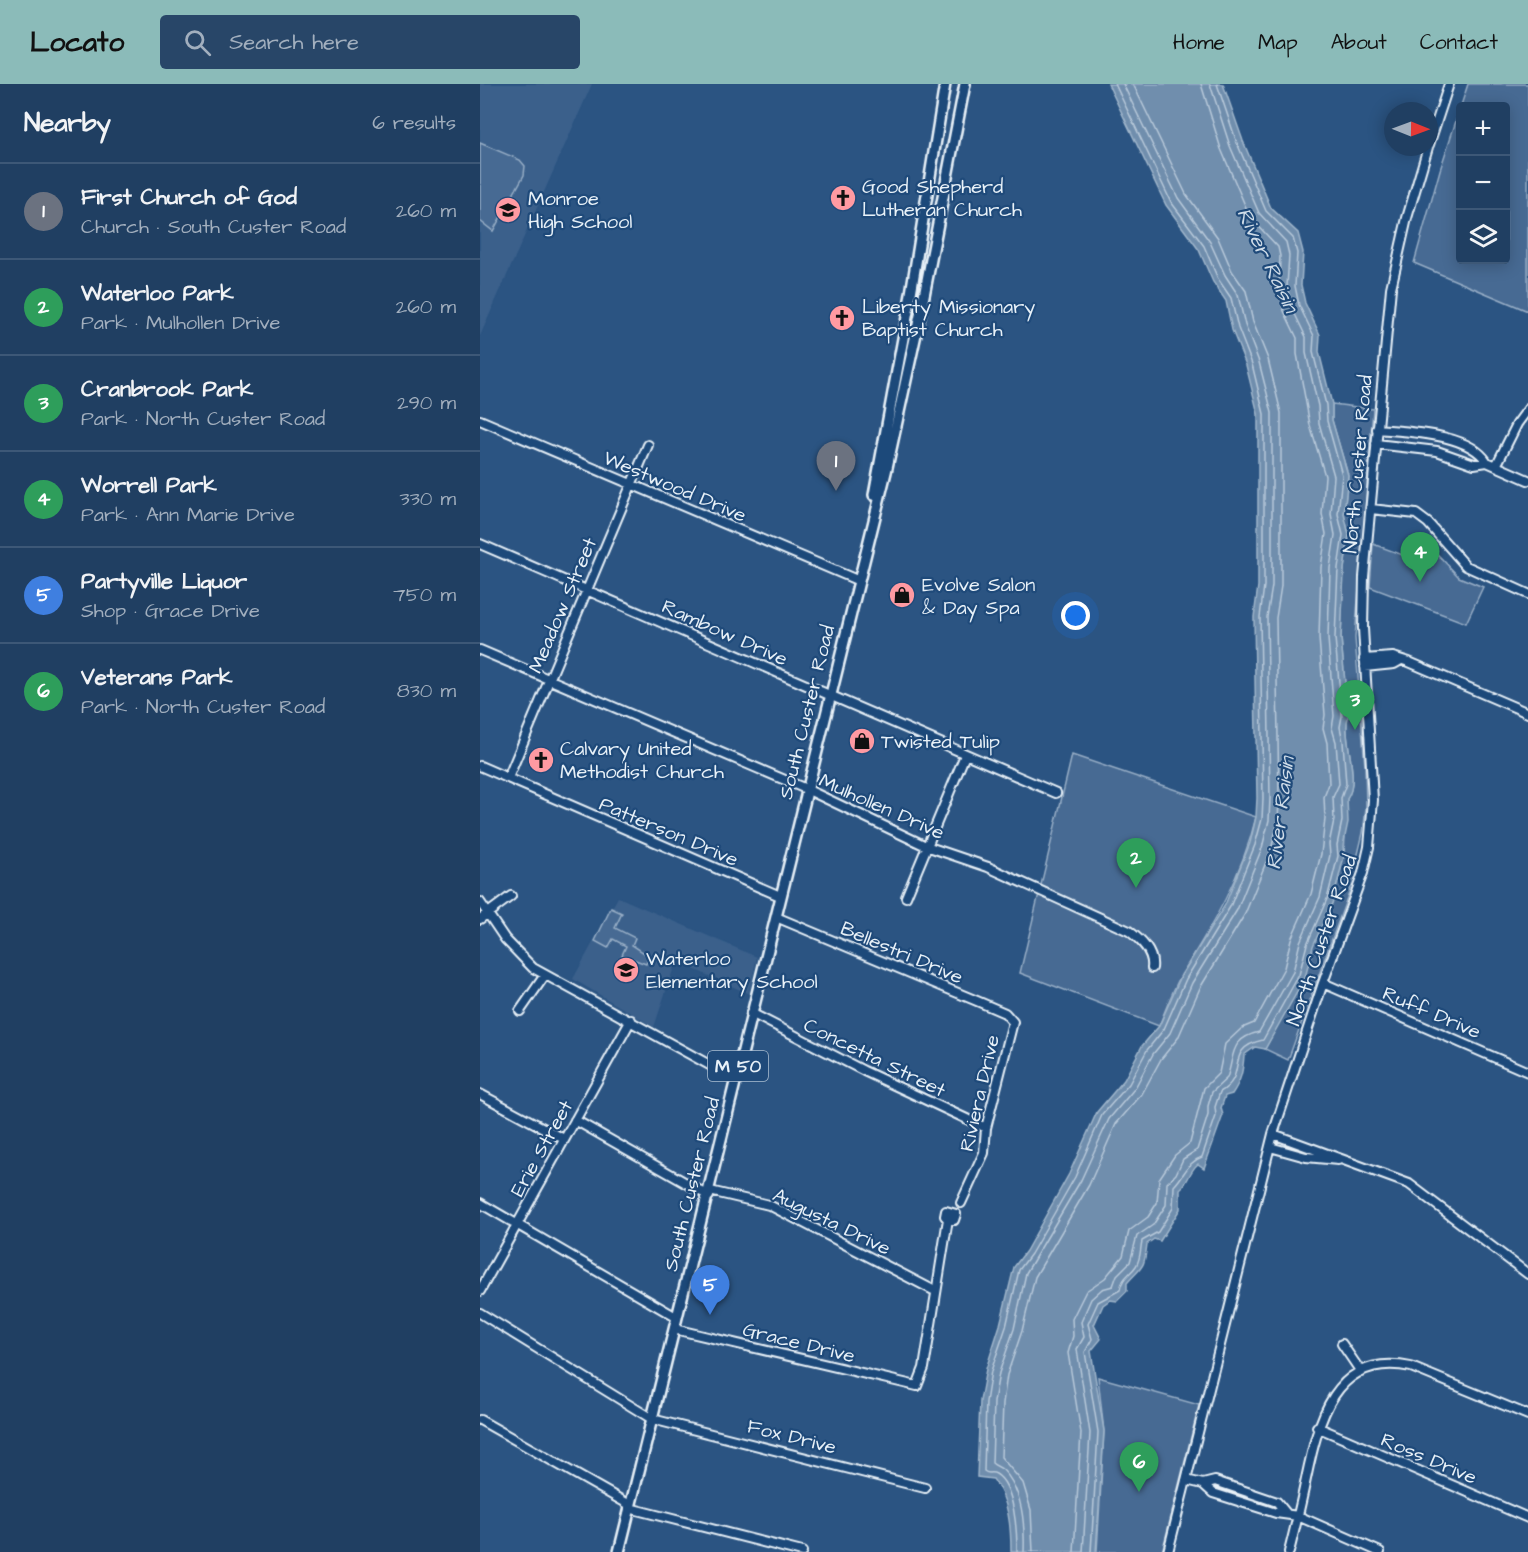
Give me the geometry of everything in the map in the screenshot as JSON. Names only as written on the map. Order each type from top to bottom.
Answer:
[{"type":"main road","name":"South Custer Road","points":[[857,580],[909,306],[945,84]]},
{"type":"main road","name":"South Custer Road","points":[[619,1552],[906,384],[965,84]]},
{"type":"street","name":"North Custer Road","points":[[1438,118],[1449,84]]},
{"type":"street","name":"North Custer Road","points":[[1168,1552],[1273,1134],[1370,847],[1373,790],[1362,601],[1390,288],[1407,218],[1426,156]]},
{"type":"street","points":[[1496,466],[1517,424],[1528,409]]},
{"type":"street","name":"Westwood Drive","points":[[480,420],[857,580]]},
{"type":"street","points":[[1377,429],[1425,434],[1476,449],[1487,462],[1528,480]]},
{"type":"street","points":[[1376,444],[1437,451],[1474,464],[1487,462]]},
{"type":"street","name":"Meadow Street","points":[[508,778],[648,445]]},
{"type":"street","points":[[1371,508],[1416,514],[1428,523],[1466,566],[1528,594]]},
{"type":"street","name":"Rambow Drive","points":[[480,544],[1056,794]]},
{"type":"street","name":"Mulhollen Drive","points":[[480,650],[806,789],[926,846],[988,867],[1129,931],[1144,945],[1152,957],[1152,969]]},
{"type":"street","points":[[1365,663],[1393,657],[1528,713]]},
{"type":"street","points":[[906,897],[965,755]]},
{"type":"street","name":"Patterson Drive","points":[[480,766],[780,896]]},
{"type":"street","points":[[480,919],[511,896]]},
{"type":"street","points":[[480,902],[513,949],[533,968],[735,1079]]},
{"type":"street","name":"Bellestri Drive","points":[[776,916],[1005,1013],[1012,1022]]},
{"type":"street","points":[[520,1011],[545,975]]},
{"type":"street","name":"Ruff Drive","points":[[1323,983],[1528,1072]]},
{"type":"street","name":"Concetta Street","points":[[751,1013],[864,1071],[986,1128]]},
{"type":"street","name":"Erie Street","points":[[480,1291],[631,1020]]},
{"type":"street","name":"Riviera Drive","points":[[961,1203],[984,1153],[986,1128],[1012,1022]]},
{"type":"street","points":[[480,1094],[564,1139]]},
{"type":"street","name":"Augusta Drive","points":[[575,1120],[709,1193],[769,1206],[935,1291]]},
{"type":"street","points":[[1273,1134],[1309,1145],[1338,1160],[1409,1184],[1528,1274]]},
{"type":"street","points":[[1270,1147],[1306,1157],[1338,1160]]},
{"type":"street","points":[[480,1203],[676,1317]]},
{"type":"street","points":[[935,1291],[948,1218]]},
{"type":"street","name":"Grace Drive","points":[[674,1329],[918,1386],[924,1368],[935,1291]]},
{"type":"street","name":"Fox Drive","points":[[480,1313],[651,1419],[925,1488]]},
{"type":"street","points":[[1342,1344],[1361,1372]]},
{"type":"street","points":[[1289,1552],[1317,1427],[1337,1391],[1361,1372],[1391,1365],[1411,1367],[1528,1415]]},
{"type":"street","points":[[480,1420],[630,1507],[802,1552]]},
{"type":"street","name":"Ross Drive","points":[[1317,1427],[1528,1518]]},
{"type":"street","points":[[1186,1480],[1203,1484],[1215,1481],[1277,1502],[1286,1513]]},
{"type":"street","points":[[1203,1484],[1213,1493],[1276,1513],[1298,1516],[1380,1552]]},
{"type":"shaded area","name":"Monroe High School","points":[[480,84],[592,84],[480,336]]},
{"type":"shaded area","points":[[1468,84],[1528,84],[1528,311],[1414,263],[1456,121],[1456,264],[1510,264],[1510,102],[1462,102]]},
{"type":"shaded area","points":[[480,143],[520,160],[525,166],[524,175],[493,231],[480,221]]},
{"type":"shaded area","points":[[1332,404],[1373,409],[1355,638],[1366,808],[1363,833],[1349,892],[1288,1060],[1265,1049],[1300,984],[1312,956],[1312,946],[1333,901],[1344,856],[1347,798],[1352,781],[1341,638],[1344,569],[1349,535],[1344,514],[1348,475],[1332,420]]},
{"type":"shaded area","points":[[1425,541],[1459,577],[1483,587],[1466,623],[1370,587],[1373,544],[1422,562]]},
{"type":"shaded area","points":[[1072,755],[1256,817],[1235,879],[1178,981],[1159,1026],[1020,973]]},
{"type":"shaded area","name":"Waterloo Elementary School","points":[[618,897],[757,957],[749,994],[676,961],[654,1027],[573,979]]},
{"type":"shaded area","points":[[611,908],[622,913],[615,928],[635,938],[632,945],[649,956],[646,964],[622,955],[626,946],[613,939],[608,948],[595,941]]},
{"type":"shaded area","points":[[1098,1377],[1199,1405],[1162,1552],[1097,1552],[1104,1432]]},
{"type":"water","name":"River Raisin","points":[[1108,84],[1223,84],[1243,141],[1271,208],[1298,233],[1303,252],[1301,285],[1305,303],[1320,335],[1319,352],[1332,404],[1332,420],[1348,475],[1344,514],[1349,535],[1344,569],[1341,638],[1352,781],[1347,799],[1348,822],[1343,846],[1344,856],[1333,901],[1313,946],[1305,978],[1265,1049],[1255,1047],[1244,1055],[1238,1085],[1232,1094],[1225,1096],[1221,1108],[1223,1115],[1204,1168],[1198,1164],[1180,1189],[1180,1209],[1160,1241],[1154,1239],[1147,1244],[1144,1263],[1127,1283],[1127,1291],[1117,1301],[1110,1300],[1103,1305],[1094,1325],[1101,1339],[1091,1351],[1104,1431],[1096,1552],[1011,1552],[1010,1523],[1003,1495],[993,1479],[977,1477],[980,1401],[986,1369],[1000,1325],[1014,1267],[1026,1251],[1069,1174],[1097,1112],[1124,1080],[1142,1046],[1159,1026],[1181,976],[1225,905],[1250,843],[1256,817],[1254,617],[1258,586],[1258,414],[1246,365],[1232,330],[1226,301],[1213,282],[1199,250],[1166,205]]},
{"type":"place","name":"Good Shepherd Lutheran Church","points":[[843,198]]},
{"type":"place","name":"Monroe High School","points":[[508,210]]},
{"type":"place","name":"Liberty Missionary Baptist Church","points":[[842,318]]},
{"type":"place","name":"First Church of God","points":[[836,491]]},
{"type":"place","name":"Worrell Park","points":[[1420,582]]},
{"type":"place","name":"Evolve Salon & Day Spa","points":[[902,595]]},
{"type":"place","name":"Cranbrook Park","points":[[1355,730]]},
{"type":"place","name":"Twisted Tulip","points":[[862,741]]},
{"type":"place","name":"Calvary United Methodist Church","points":[[541,760]]},
{"type":"place","name":"Waterloo Park","points":[[1136,888]]},
{"type":"place","name":"Waterloo Elementary School","points":[[626,970]]},
{"type":"place","name":"Partyville Liquor","points":[[710,1315]]},
{"type":"place","name":"Veterans Park","points":[[1139,1492]]}]
